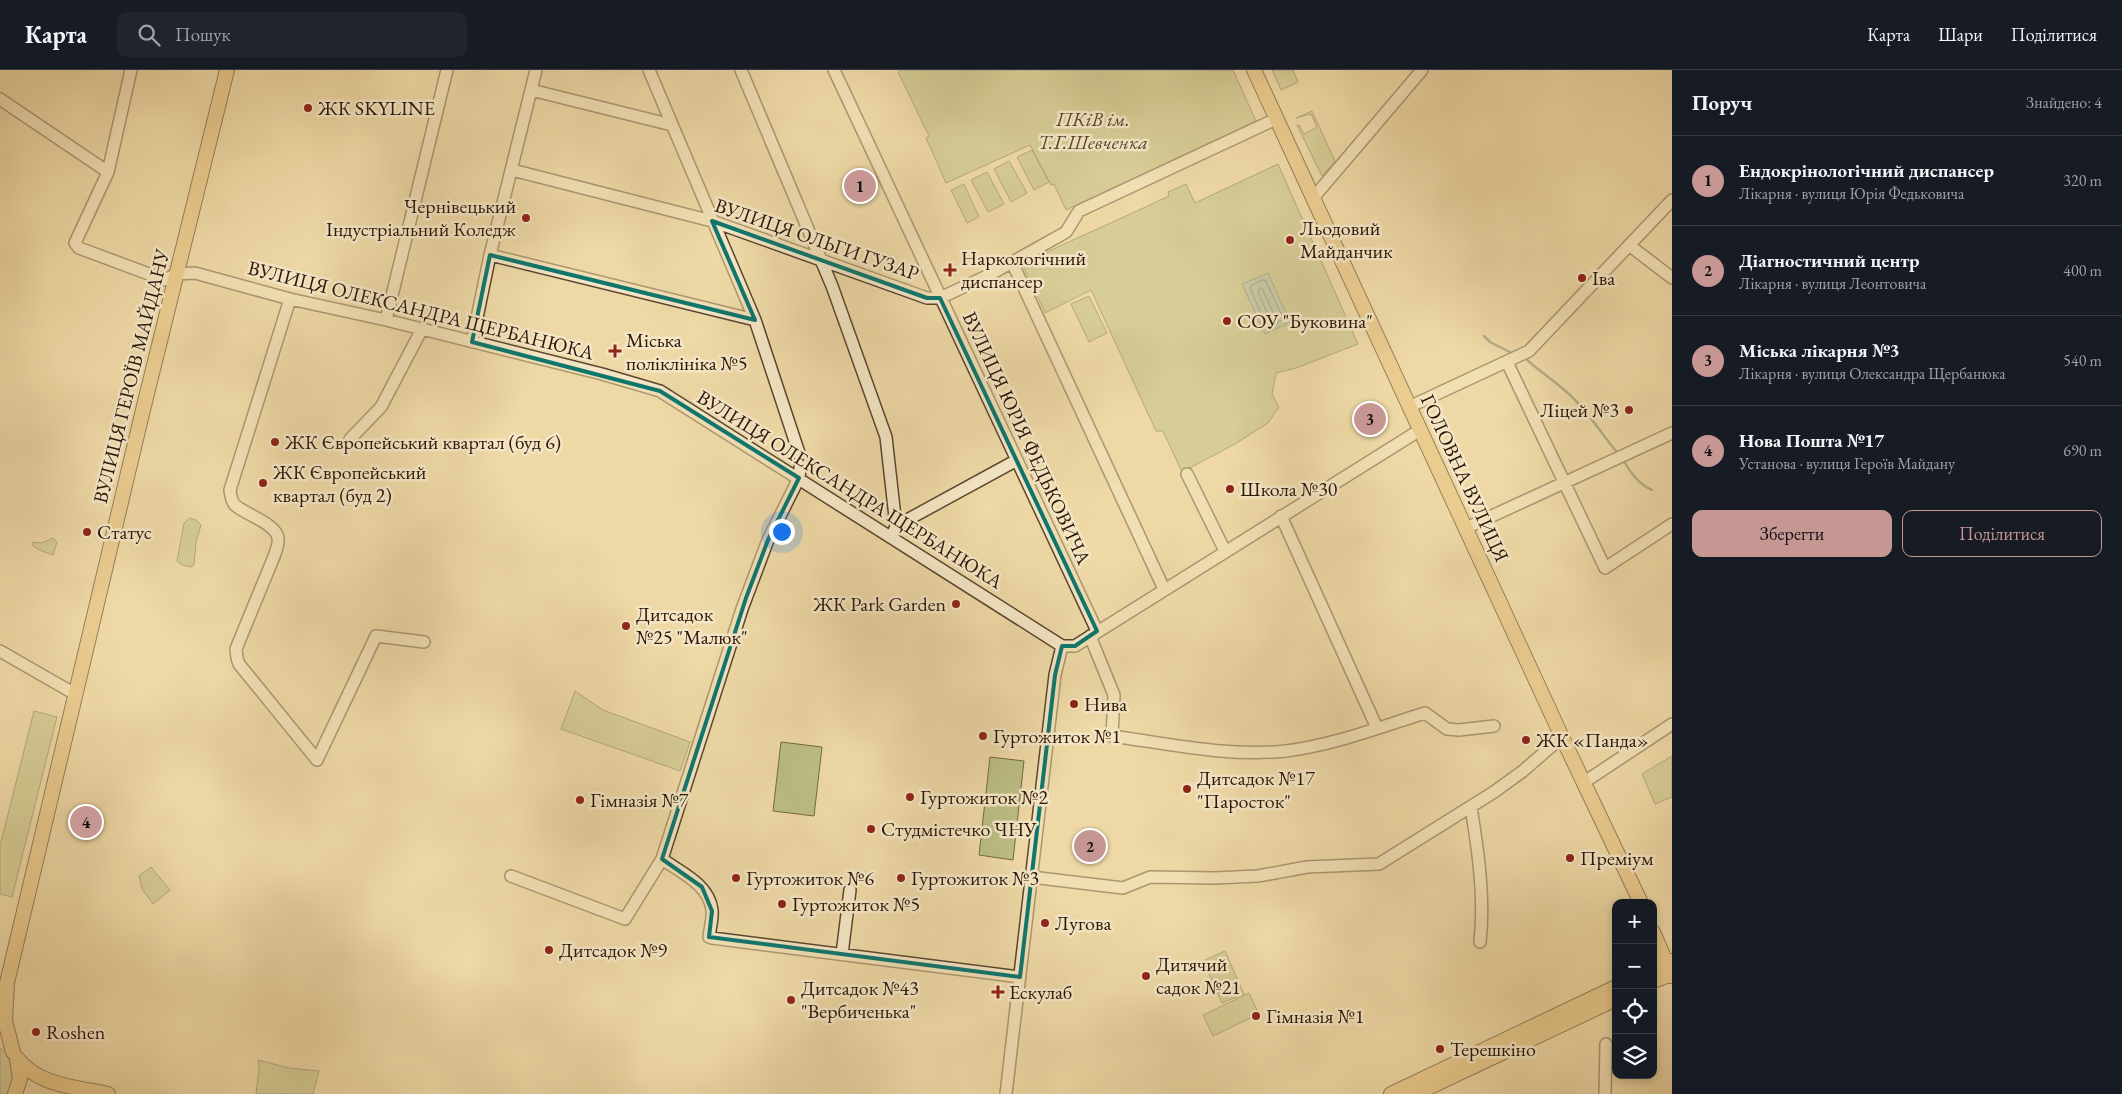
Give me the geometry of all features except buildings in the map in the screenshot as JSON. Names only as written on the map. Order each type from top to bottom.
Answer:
[{"type":"main road","name":"ВУЛИЦЯ ГЕРОЇВ МАЙДАНУ","points":[[7,984],[176,274],[227,70]]},
{"type":"main road","name":"ГОЛОВНА ВУЛИЦЯ","points":[[1254,70],[1562,737],[1639,899]]},
{"type":"main road","points":[[1657,940],[1671,970]]},
{"type":"main road","points":[[1657,970],[1671,970]]},
{"type":"main road","points":[[1657,979],[1671,970]]},
{"type":"main road","points":[[0,996],[7,984]]},
{"type":"main road","points":[[7,984],[5,1021],[20,1079],[15,1094]]},
{"type":"main road","points":[[1391,1094],[1612,989]]},
{"type":"main road","points":[[1415,1094],[1612,1001]]},
{"type":"main road","points":[[0,1042],[35,1076],[61,1084],[108,1094]]},
{"type":"street","points":[[0,99],[108,172],[131,70]]},
{"type":"street","points":[[386,320],[447,70]]},
{"type":"street","points":[[472,342],[490,255],[536,70]]},
{"type":"street","points":[[511,876],[626,918],[662,859],[746,598],[768,540],[799,478],[801,459],[755,320],[648,70]]},
{"type":"street","points":[[741,70],[822,260],[886,437],[894,531],[1017,460]]},
{"type":"street","name":"ВУЛИЦЯ ЮРІЯ ФЕДЬКОВИЧА","points":[[834,70],[1017,460],[1093,634],[1114,695],[1112,736],[1206,750],[1238,752],[1287,750],[1328,743],[1377,728]]},
{"type":"street","points":[[1314,197],[1422,70]]},
{"type":"street","points":[[531,90],[672,125]]},
{"type":"street","name":"ВУЛИЦЯ ОЛЬГИ ГУЗАР","points":[[512,170],[712,221],[927,298],[940,298],[1012,262],[1066,232],[1079,211],[1276,119]]},
{"type":"street","name":"ВУЛИЦЯ ОЛЕКСАНДРА ЩЕРБАНЮКА","points":[[108,172],[75,243],[79,248],[165,280],[176,274],[195,273],[290,299],[386,320],[639,383],[660,391],[799,478],[894,531],[1062,646]]},
{"type":"street","points":[[1409,406],[1529,351],[1540,342],[1672,200]]},
{"type":"street","points":[[1629,245],[1672,278]]},
{"type":"street","points":[[490,255],[755,320]]},
{"type":"street","points":[[1012,262],[1164,589]]},
{"type":"street","points":[[290,299],[243,456],[230,490],[231,499],[236,506],[252,514],[276,532],[278,539],[275,554],[236,649],[236,658],[317,760],[376,636],[424,642]]},
{"type":"street","points":[[350,439],[380,407],[422,329]]},
{"type":"street","points":[[1507,362],[1605,568],[1672,524]]},
{"type":"street","points":[[1006,1094],[1055,675],[1062,646],[1075,646],[1420,430]]},
{"type":"street","points":[[1466,528],[1672,433]]},
{"type":"street","points":[[1187,474],[1225,551]]},
{"type":"street","points":[[1281,516],[1377,728],[1426,713],[1447,729],[1459,730],[1494,726]]},
{"type":"street","points":[[0,651],[75,694]]},
{"type":"street","points":[[1583,782],[1672,724]]},
{"type":"street","points":[[1031,878],[1123,888],[1150,877],[1258,876],[1307,867],[1379,864],[1523,771],[1562,737]]},
{"type":"street","points":[[1471,806],[1477,846],[1483,919],[1480,942]]},
{"type":"street","points":[[662,859],[702,887],[709,899],[712,911],[709,937],[1020,976]]},
{"type":"street","points":[[842,954],[850,890]]},
{"type":"street","points":[[1605,1094],[1606,1044]]},
{"type":"highlighted area","points":[[712,221],[927,298],[940,298],[1097,631],[1075,646],[1062,646],[1055,675],[1020,977],[709,937],[712,911],[702,887],[662,859],[746,598],[768,540],[799,478],[660,391],[472,342],[490,255],[755,320]]},
{"type":"green space","name":"ПКіВ ім. Т.Г.Шевченка","points":[[900,70],[1233,70],[1256,121],[1066,210],[1054,184],[1051,185],[1030,145],[946,183],[926,138],[929,136],[898,72]]},
{"type":"green space","points":[[1272,70],[1293,70],[1298,82],[1281,90]]},
{"type":"green space","points":[[1312,111],[1335,161],[1322,176],[1297,125],[1299,125],[1304,134],[1317,127],[1311,114],[1296,118]]},
{"type":"green space","points":[[1032,150],[1049,182],[1034,190],[1017,157]]},
{"type":"green space","points":[[1009,161],[1027,193],[1011,202],[994,169]]},
{"type":"green space","name":"СОУ \"Буковина\"","points":[[1278,164],[1358,344],[1296,368],[1276,373],[1272,394],[1279,407],[1268,423],[1235,444],[1182,472],[1163,431],[1156,431],[1091,290],[1045,313],[1022,264],[1169,196],[1168,192],[1186,184],[1195,203]]},
{"type":"green space","points":[[987,172],[1004,204],[988,212],[971,180]]},
{"type":"green space","points":[[964,184],[979,217],[967,223],[951,190]]},
{"type":"green space","points":[[1089,296],[1107,333],[1089,342],[1071,304]]},
{"type":"green space","points":[[190,518],[196,520],[201,525],[192,567],[182,565],[177,561],[184,523]]},
{"type":"green space","points":[[53,538],[57,542],[53,555],[39,550],[32,545],[33,542],[41,543]]},
{"type":"green space","points":[[575,691],[603,710],[690,742],[680,771],[561,729]]},
{"type":"green space","points":[[34,711],[57,717],[12,897],[0,894],[0,846]]},
{"type":"green space","points":[[781,742],[822,747],[814,816],[773,811]]},
{"type":"green space","points":[[1672,756],[1672,797],[1655,804],[1642,774]]},
{"type":"green space","points":[[990,757],[1024,761],[1013,860],[979,855]]},
{"type":"green space","points":[[151,867],[170,890],[153,904],[142,889],[139,876]]},
{"type":"green space","points":[[1225,951],[1244,994],[1222,1003],[1203,961]]},
{"type":"green space","points":[[1249,993],[1259,1014],[1213,1036],[1203,1015]]},
{"type":"green space","points":[[0,1048],[13,1063],[14,1074],[11,1094],[0,1094]]},
{"type":"green space","points":[[258,1060],[289,1068],[319,1071],[313,1094],[256,1094]]},
{"type":"water","points":[[1268,273],[1290,322],[1265,334],[1242,284]]},
{"type":"waterway","points":[[1484,336],[1490,342],[1510,352]]},
{"type":"waterway","points":[[1526,359],[1574,399],[1616,451]]},
{"type":"waterway","points":[[1624,461],[1636,478],[1652,490]]},
{"type":"place","name":"ЖК SKYLINE","points":[[308,108]]},
{"type":"place","name":"Ендокрінологічний диспансер","points":[[860,186]]},
{"type":"place","name":"Чернівецький Індустріальний Коледж","points":[[526,218]]},
{"type":"place","name":"Льодовий Майданчик","points":[[1290,240]]},
{"type":"place","name":"Наркологічний диспансер","points":[[950,270]]},
{"type":"place","name":"Іва","points":[[1582,278]]},
{"type":"place","name":"СОУ \"Буковина\"","points":[[1227,321]]},
{"type":"place","name":"Міська поліклініка №5","points":[[615,351]]},
{"type":"place","name":"Ліцей №3","points":[[1629,410]]},
{"type":"place","name":"Міська лікарня №3","points":[[1370,419]]},
{"type":"place","name":"ЖК Європейський квартал (буд 6)","points":[[275,442]]},
{"type":"place","name":"ЖК Європейський квартал (буд 2)","points":[[263,483]]},
{"type":"place","name":"Школа №30","points":[[1230,489]]},
{"type":"place","name":"Статус","points":[[87,532]]},
{"type":"place","name":"ЖК Park Garden","points":[[956,604]]},
{"type":"place","name":"Дитсадок №25 \"Малюк\"","points":[[626,626]]},
{"type":"place","name":"Нива","points":[[1074,704]]},
{"type":"place","name":"Гуртожиток №1","points":[[983,736]]},
{"type":"place","name":"ЖК «Панда»","points":[[1526,740]]},
{"type":"place","name":"Дитсадок №17 \"Паросток\"","points":[[1187,789]]},
{"type":"place","name":"Гуртожиток №2","points":[[910,797]]},
{"type":"place","name":"Гімназія №7","points":[[580,800]]},
{"type":"place","name":"Нова Пошта №17","points":[[86,822]]},
{"type":"place","name":"Студмістечко ЧНУ","points":[[871,829]]},
{"type":"place","name":"Діагностичний центр","points":[[1090,846]]},
{"type":"place","name":"Преміум","points":[[1570,858]]},
{"type":"place","name":"Гуртожиток №6","points":[[736,878]]},
{"type":"place","name":"Гуртожиток №3","points":[[901,878]]},
{"type":"place","name":"Гуртожиток №5","points":[[782,904]]},
{"type":"place","name":"Лугова","points":[[1045,923]]},
{"type":"place","name":"Дитсадок №9","points":[[549,950]]},
{"type":"place","name":"Дитячий садок №21","points":[[1146,976]]},
{"type":"place","name":"Ескулаб","points":[[998,992]]},
{"type":"place","name":"Дитсадок №43 \"Вербиченька\"","points":[[791,1000]]},
{"type":"place","name":"Гімназія №1","points":[[1256,1016]]},
{"type":"place","name":"Roshen","points":[[36,1032]]},
{"type":"place","name":"Терешкіно","points":[[1440,1049]]}]
